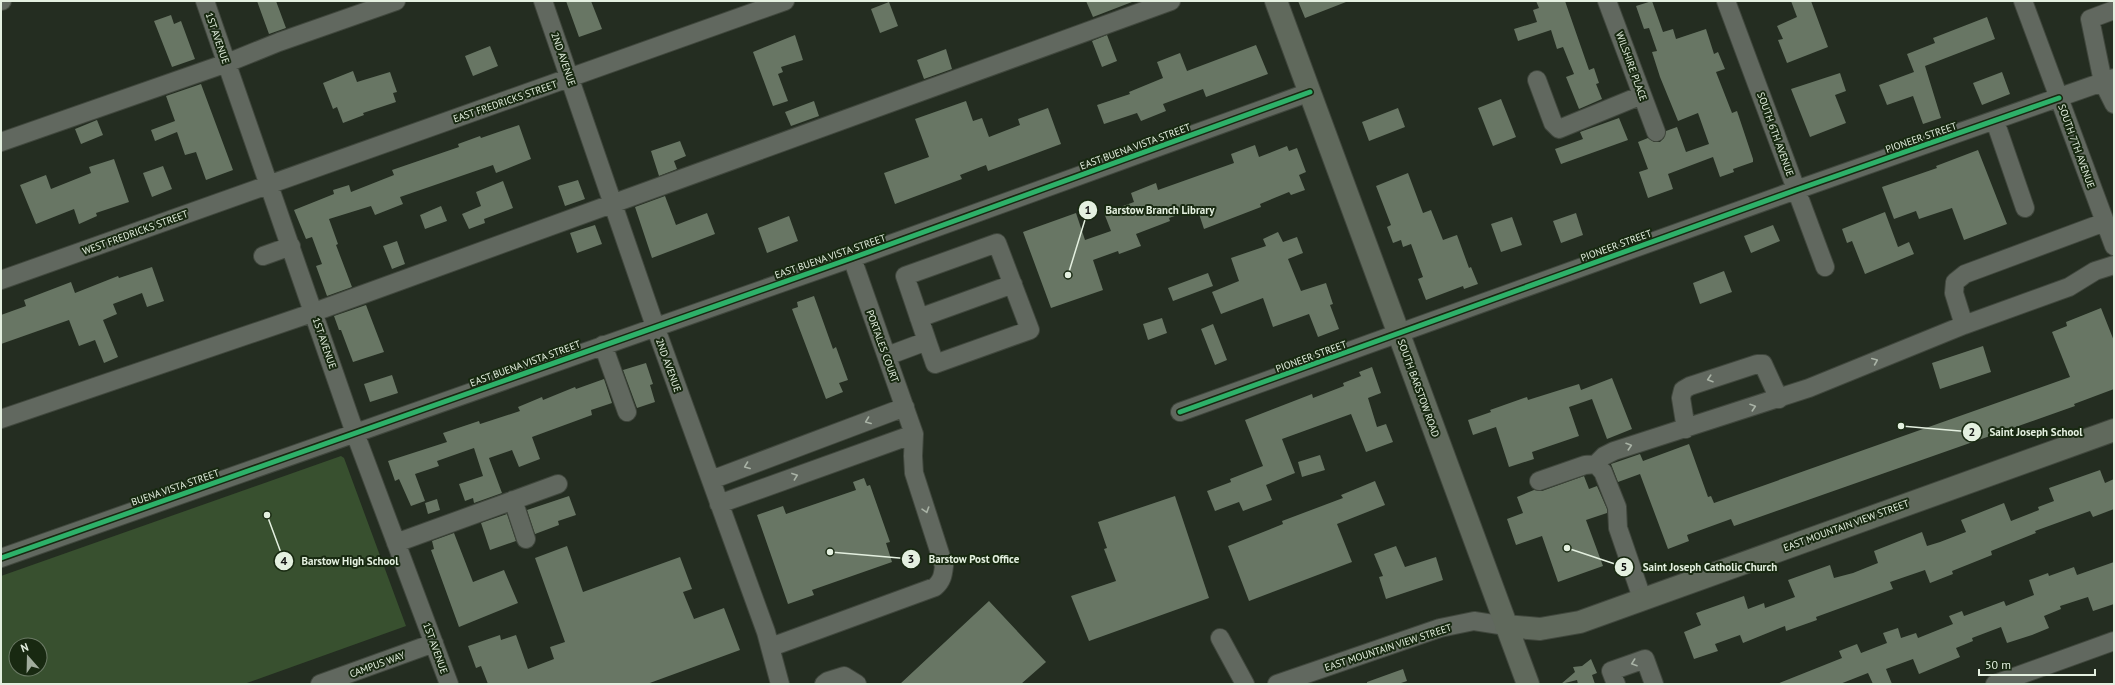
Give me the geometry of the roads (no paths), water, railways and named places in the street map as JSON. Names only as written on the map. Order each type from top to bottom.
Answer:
[{"type":"main road","name":"SOUTH BARSTOW ROAD","points":[[1276,1],[1528,684]]},
{"type":"main road","name":"EAST MOUNTAIN VIEW STREET","points":[[1506,626],[1540,629],[1580,622],[1642,598],[2114,430]]},
{"type":"street","name":"1ST AVENUE","points":[[205,1],[355,433],[449,684]]},
{"type":"street","points":[[1,142],[227,63],[279,42],[396,1]]},
{"type":"street","name":"2ND AVENUE","points":[[543,1],[571,78],[612,203],[655,326],[771,647],[780,684]]},
{"type":"street","name":"EAST FREDRICKS STREET","points":[[269,184],[785,1]]},
{"type":"street","points":[[1,420],[314,312],[1171,1]]},
{"type":"street","name":"WILSHIRE PLACE","points":[[1607,1],[1656,132]]},
{"type":"street","name":"SOUTH 6TH AVENUE","points":[[1726,1],[1825,267]]},
{"type":"street","name":"SOUTH 7TH AVENUE","points":[[2023,1],[2114,246]]},
{"type":"street","points":[[2114,10],[2090,19],[2114,104]]},
{"type":"street","points":[[1537,80],[1552,123],[1559,129],[1642,95]]},
{"type":"street","name":"PIONEER STREET","points":[[1180,412],[1796,190],[1996,121],[2108,80]]},
{"type":"street","name":"EAST BUENA VISTA STREET","points":[[355,433],[655,326],[852,258],[1310,92]]},
{"type":"street","points":[[1996,121],[2025,208]]},
{"type":"street","name":"WEST FREDRICKS STREET","points":[[1,280],[269,184]]},
{"type":"street","points":[[1964,324],[1954,292],[1955,282],[1965,274],[2105,222]]},
{"type":"street","points":[[997,243],[1013,284],[1030,330],[935,364],[905,276],[997,243]]},
{"type":"street","points":[[263,256],[291,246]]},
{"type":"street","name":"PORTALES COURT","points":[[852,258],[914,434]]},
{"type":"street","points":[[1539,481],[1585,465],[1596,464],[1604,456],[1614,451],[1779,399],[1809,388],[1964,324],[2069,287],[2095,271],[2114,265]]},
{"type":"street","points":[[919,318],[1013,284]]},
{"type":"street","points":[[887,356],[927,341]]},
{"type":"street","points":[[603,345],[626,412]]},
{"type":"street","points":[[1686,429],[1681,398],[1683,390],[1690,386],[1757,364],[1763,364],[1779,399]]},
{"type":"street","points":[[711,480],[905,407]]},
{"type":"street","name":"BUENA VISTA STREET","points":[[1,558],[355,433]]},
{"type":"street","points":[[719,504],[914,434],[914,473],[944,566],[941,582],[935,587],[771,647]]},
{"type":"street","points":[[1596,464],[1603,472],[1617,508],[1618,528],[1642,598]]},
{"type":"street","points":[[396,543],[558,484]]},
{"type":"street","points":[[513,500],[526,539]]},
{"type":"street","name":"EAST MOUNTAIN VIEW STREET","points":[[1277,684],[1317,677],[1440,628],[1474,621],[1506,626]]},
{"type":"street","points":[[1220,638],[1245,684]]},
{"type":"street","points":[[1995,684],[2114,641]]},
{"type":"street","name":"CAMPUS WAY","points":[[320,684],[434,643]]},
{"type":"street","points":[[1616,684],[1611,671],[1645,659],[1654,684]]},
{"type":"street","points":[[824,684],[828,681],[844,676],[857,684]]},
{"type":"place","name":"Barstow Branch Library","points":[[1068,275]]},
{"type":"place","name":"Saint Joseph School","points":[[1901,426]]},
{"type":"place","name":"Barstow High School","points":[[267,515]]},
{"type":"place","name":"Saint Joseph Catholic Church","points":[[1567,548]]},
{"type":"place","name":"Barstow Post Office","points":[[830,552]]}]
